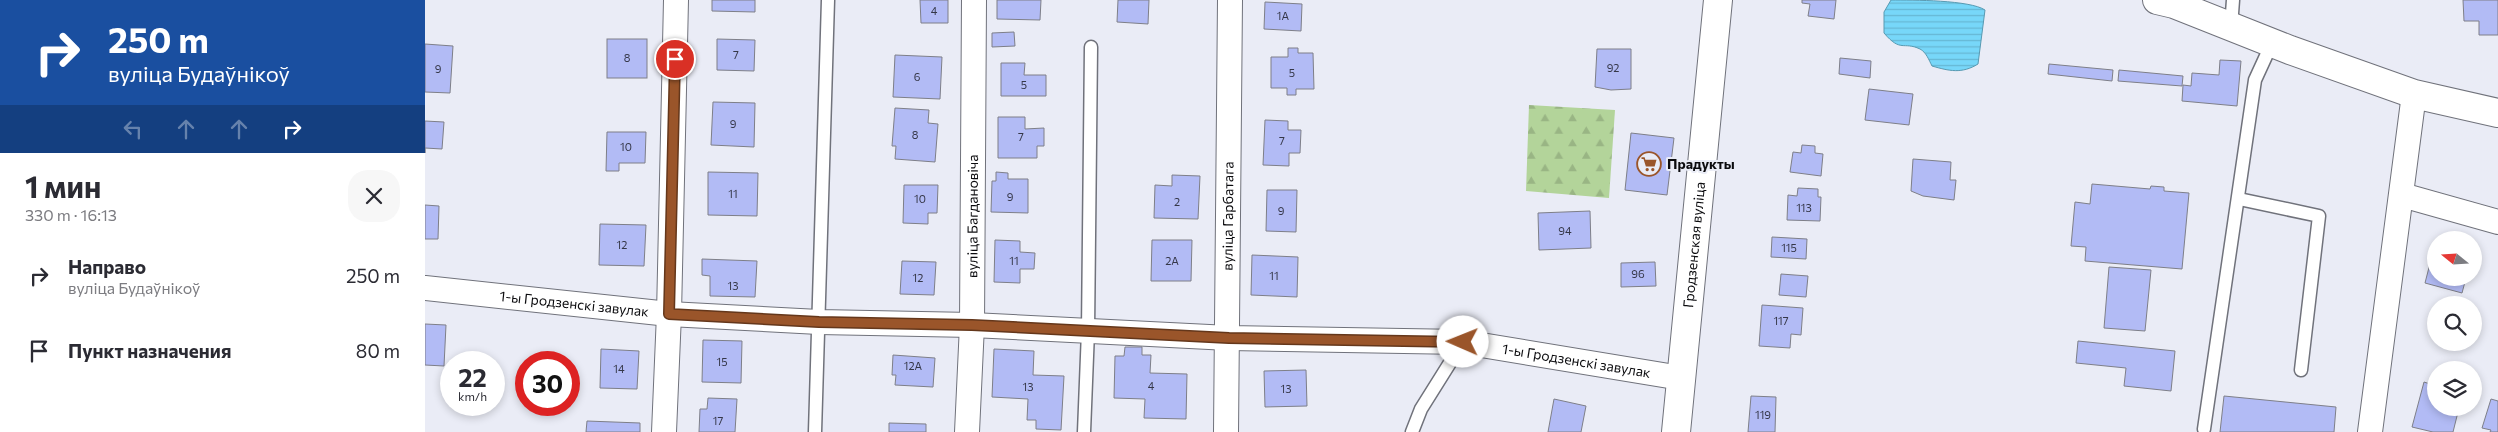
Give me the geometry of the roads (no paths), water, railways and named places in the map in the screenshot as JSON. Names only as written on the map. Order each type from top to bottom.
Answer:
[{"type":"street","points":[[664,432],[669,314],[676,0]]},
{"type":"street","name":"вуліца Багдановіча","points":[[967,432],[972,325],[974,0]]},
{"type":"street","name":"вуліца Гарбатага","points":[[1226,432],[1229,338],[1230,0]]},
{"type":"street","name":"Гродзенская вуліца","points":[[1676,432],[1718,0]]},
{"type":"street","points":[[2157,0],[2174,4],[2272,43],[2414,94],[2498,113]]},
{"type":"street","points":[[2370,432],[2414,94]]},
{"type":"street","points":[[2401,195],[2498,222]]},
{"type":"street","name":"1-ы Гродзенскі завулак","points":[[425,288],[669,314],[819,322],[972,325],[1229,338],[1463,342],[1681,378]]},
{"type":"lane","points":[[815,432],[828,0]]},
{"type":"lane","points":[[2231,27],[2233,0]]},
{"type":"lane","points":[[2204,429],[2255,80],[2272,43]]},
{"type":"lane","points":[[1084,432],[1088,331],[1091,47]]},
{"type":"lane","points":[[2239,199],[2319,216],[2301,370]]},
{"type":"lane","points":[[1412,432],[1421,410],[1463,342]]},
{"type":"water","points":[[1891,0],[1954,2],[1985,10],[1978,64],[1961,70],[1938,68],[1932,66],[1922,50],[1894,43],[1884,33],[1884,12]]},
{"type":"place","name":"Прадукты","points":[[1649,164]]}]
